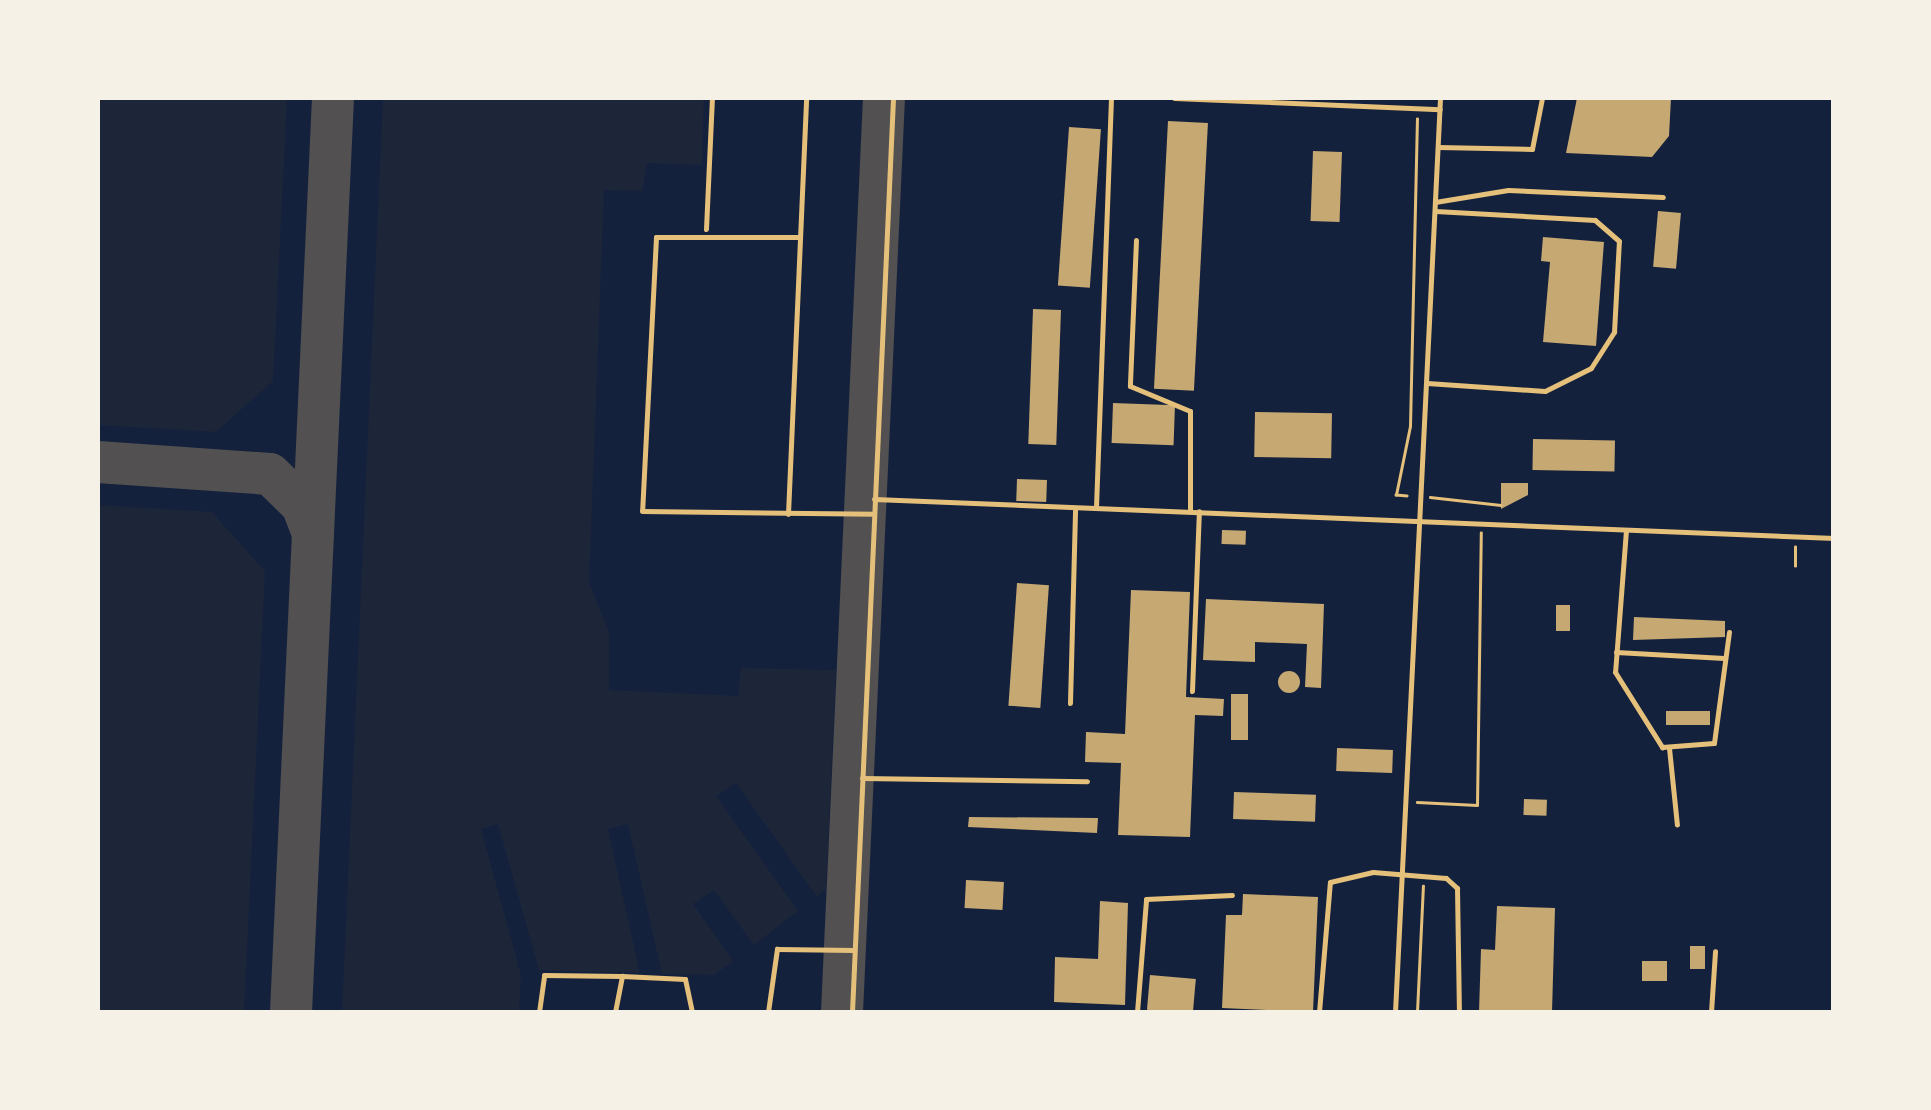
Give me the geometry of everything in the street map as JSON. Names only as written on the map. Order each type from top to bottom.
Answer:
[{"type":"lane","points":[[706,230],[712,98]]},
{"type":"lane","points":[[788,514],[806,98]]},
{"type":"lane","points":[[852,1012],[893,98]]},
{"type":"lane","points":[[1096,507],[1111,98]]},
{"type":"lane","points":[[1174,98],[1440,109]]},
{"type":"lane","points":[[1395,1012],[1414,496],[1427,383],[1440,98]]},
{"type":"lane","points":[[1438,147],[1532,149],[1542,98]]},
{"type":"lane","points":[[1435,202],[1508,190],[1664,197]]},
{"type":"lane","points":[[1427,383],[1545,391],[1591,368],[1614,332],[1619,241],[1595,220],[1435,211]]},
{"type":"lane","points":[[800,237],[672,230],[654,241],[642,511],[874,514]]},
{"type":"lane","points":[[1136,240],[1130,386],[1190,411],[1190,511]]},
{"type":"lane","points":[[874,499],[1834,538]]},
{"type":"lane","points":[[1070,703],[1076,510]]},
{"type":"lane","points":[[1192,692],[1199,511]]},
{"type":"lane","points":[[1626,529],[1616,652],[1620,688],[1669,748],[1677,825]]},
{"type":"lane","points":[[1669,748],[1714,743],[1729,632]]},
{"type":"lane","points":[[1616,652],[1724,658]]},
{"type":"lane","points":[[862,778],[1087,782]]},
{"type":"lane","points":[[1320,1012],[1330,882],[1341,873],[1424,874],[1452,881],[1460,895],[1459,1012]]},
{"type":"lane","points":[[1137,1012],[1146,899],[1232,895]]},
{"type":"lane","points":[[768,1012],[777,949],[855,950]]},
{"type":"lane","points":[[1711,1012],[1715,951]]},
{"type":"lane","points":[[539,1012],[544,975],[686,979],[692,1012]]},
{"type":"lane","points":[[614,1012],[622,976]]},
{"type":"path","points":[[1417,109],[1410,426],[1396,495],[1501,505]]},
{"type":"path","points":[[1404,801],[1477,805],[1481,502]]},
{"type":"path","points":[[1417,1012],[1424,874]]},
{"type":"shaded area","points":[[98,98],[287,98],[273,381],[216,432],[98,425]]},
{"type":"shaded area","points":[[383,98],[704,98],[702,165],[647,163],[642,191],[604,190],[589,583],[609,632],[609,690],[738,696],[741,668],[836,670],[826,889],[817,897],[736,783],[716,796],[798,911],[754,945],[714,890],[693,904],[733,961],[714,975],[662,974],[628,824],[608,829],[640,973],[539,970],[498,824],[481,829],[521,975],[519,1012],[342,1012]]},
{"type":"shaded area","points":[[98,505],[212,512],[265,571],[244,1012],[98,1012]]},
{"type":"building","points":[[1577,98],[1671,98],[1669,136],[1652,157],[1566,153]]},
{"type":"building","points":[[1168,121],[1208,123],[1194,391],[1154,389]]},
{"type":"building","points":[[1069,127],[1101,129],[1090,288],[1058,286]]},
{"type":"building","points":[[1313,151],[1342,152],[1340,222],[1311,221]]},
{"type":"building","points":[[1658,211],[1681,213],[1676,269],[1653,267]]},
{"type":"building","points":[[1543,237],[1604,242],[1596,346],[1543,342],[1550,262],[1541,261]]},
{"type":"building","points":[[1033,309],[1061,310],[1056,445],[1028,444]]},
{"type":"building","points":[[1113,403],[1175,405],[1174,445],[1112,443]]},
{"type":"building","points":[[1255,412],[1332,413],[1331,458],[1254,457]]},
{"type":"building","points":[[1533,439],[1615,440],[1614,471],[1532,470]]},
{"type":"building","points":[[1017,479],[1047,480],[1046,502],[1016,501]]},
{"type":"building","points":[[1501,483],[1528,483],[1528,495],[1501,509]]},
{"type":"building","points":[[1222,530],[1246,531],[1245,545],[1222,544]]},
{"type":"building","points":[[1017,583],[1049,585],[1040,708],[1008,706]]},
{"type":"building","points":[[1131,590],[1190,592],[1186,697],[1224,699],[1223,716],[1195,715],[1190,837],[1118,835],[1121,763],[1085,762],[1086,732],[1125,734]]},
{"type":"building","points":[[1206,599],[1324,604],[1321,688],[1305,687],[1307,644],[1255,642],[1255,662],[1203,660]]},
{"type":"building","points":[[1556,605],[1570,605],[1570,631],[1556,631]]},
{"type":"building","points":[[1634,617],[1725,621],[1725,637],[1633,640]]},
{"type":"building","points":[[1289,671],[1297,674],[1297,690],[1289,693],[1281,690],[1278,682],[1281,674]]},
{"type":"building","points":[[1231,694],[1248,694],[1248,740],[1231,740]]},
{"type":"building","points":[[1666,711],[1710,711],[1710,725],[1666,725]]},
{"type":"building","points":[[1337,748],[1393,750],[1392,773],[1336,771]]},
{"type":"building","points":[[1234,792],[1316,795],[1315,822],[1233,819]]},
{"type":"building","points":[[1524,799],[1547,800],[1546,816],[1523,815]]},
{"type":"building","points":[[969,817],[1098,818],[1097,833],[968,827]]},
{"type":"building","points":[[966,880],[1004,882],[1002,910],[965,908]]},
{"type":"building","points":[[1243,894],[1318,897],[1313,1012],[1222,1008],[1226,915],[1242,915]]},
{"type":"building","points":[[1100,901],[1128,903],[1125,1005],[1054,1002],[1055,957],[1098,959]]},
{"type":"building","points":[[1497,906],[1555,908],[1552,1012],[1479,1012],[1481,949],[1495,950]]},
{"type":"building","points":[[1690,946],[1705,946],[1705,969],[1690,969]]},
{"type":"building","points":[[1642,961],[1667,961],[1667,981],[1642,981]]},
{"type":"building","points":[[1150,975],[1196,979],[1193,1012],[1147,1010]]},
{"type":"taxiway","points":[[291,1012],[333,98]]},
{"type":"taxiway","points":[[842,1012],[884,98]]},
{"type":"taxiway","points":[[98,462],[270,474],[302,505],[313,534]]}]
